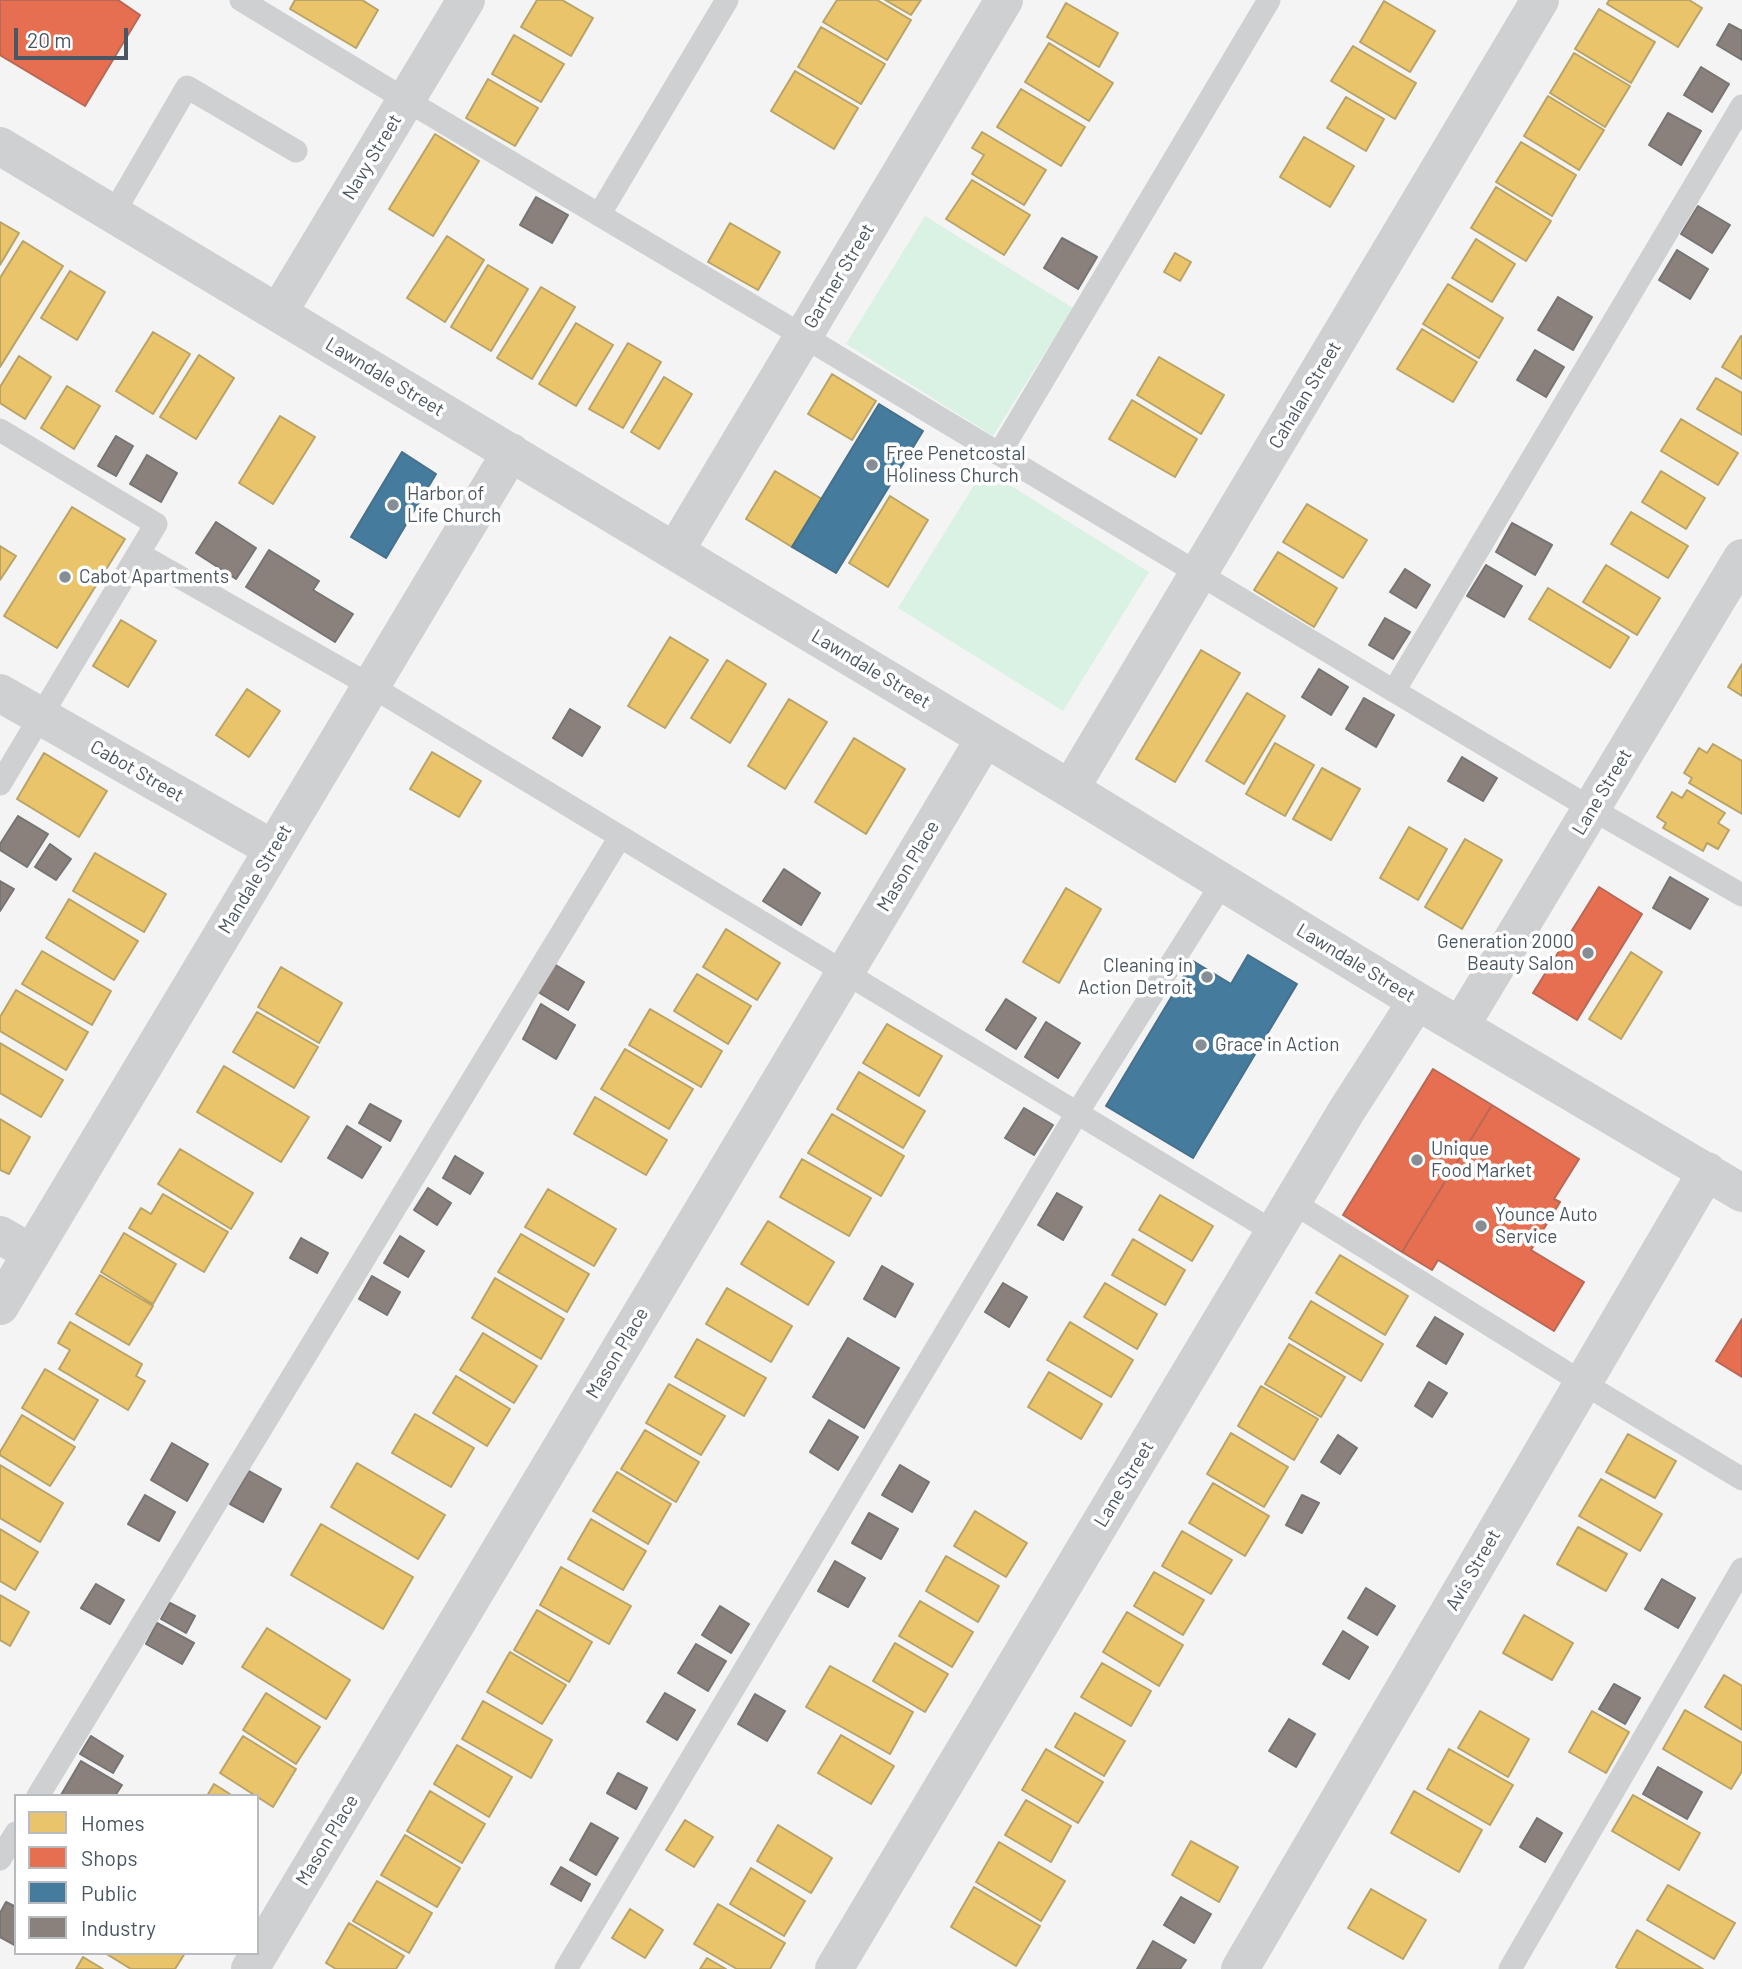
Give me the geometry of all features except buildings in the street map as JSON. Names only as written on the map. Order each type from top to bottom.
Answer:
[{"type":"street","name":"Navy Street","points":[[278,313],[466,0]]},
{"type":"street","name":"Gartner Street","points":[[675,551],[1004,0]]},
{"type":"street","name":"Cahalan Street","points":[[1070,789],[1540,0]]},
{"type":"street","name":"Lawndale Street","points":[[0,146],[1418,1001],[1742,1193]]},
{"type":"street","name":"Mandale Street","points":[[0,1306],[16,1244],[273,849],[511,452]]},
{"type":"street","name":"Lane Street","points":[[1461,1025],[1742,558]]},
{"type":"street","name":"Cabot Street","points":[[0,693],[273,849]]},
{"type":"street","name":"Mason Place","points":[[259,1954],[985,738]]},
{"type":"street","name":"Lane Street","points":[[834,1969],[1347,1110],[1418,1001]]},
{"type":"street","name":"Avis Street","points":[[1240,1969],[1707,1171]]},
{"type":"lane","points":[[242,0],[1394,691],[1742,895]]},
{"type":"lane","points":[[599,215],[727,0]]},
{"type":"lane","points":[[999,454],[1269,0]]},
{"type":"lane","points":[[113,214],[187,87],[296,150]]},
{"type":"lane","points":[[1394,691],[1742,106]]},
{"type":"lane","points":[[0,430],[156,524],[0,784]]},
{"type":"lane","points":[[139,554],[371,686],[1077,1113],[1283,1217],[1583,1383],[1742,1479]]},
{"type":"lane","points":[[39,1794],[620,838]]},
{"type":"lane","points":[[566,1969],[1077,1113],[1223,882]]},
{"type":"lane","points":[[1510,1969],[1742,1569]]},
{"type":"lane","points":[[0,1859],[14,1836]]},
{"type":"green space","points":[[925,216],[1073,308],[993,436],[846,344]]},
{"type":"green space","points":[[984,469],[1149,572],[1063,711],[898,608]]},
{"type":"place","name":"Free Penetcostal Holiness Church","points":[[872,465]]},
{"type":"place","name":"Harbor of Life Church","points":[[393,505]]},
{"type":"place","name":"Cabot Apartments","points":[[65,577]]},
{"type":"place","name":"Generation 2000 Beauty Salon","points":[[1588,953]]},
{"type":"place","name":"Cleaning in Action Detroit","points":[[1207,977]]},
{"type":"place","name":"Grace in Action","points":[[1201,1045]]},
{"type":"place","name":"Unique Food Market","points":[[1417,1160]]},
{"type":"place","name":"Younce Auto Service","points":[[1481,1226]]}]
